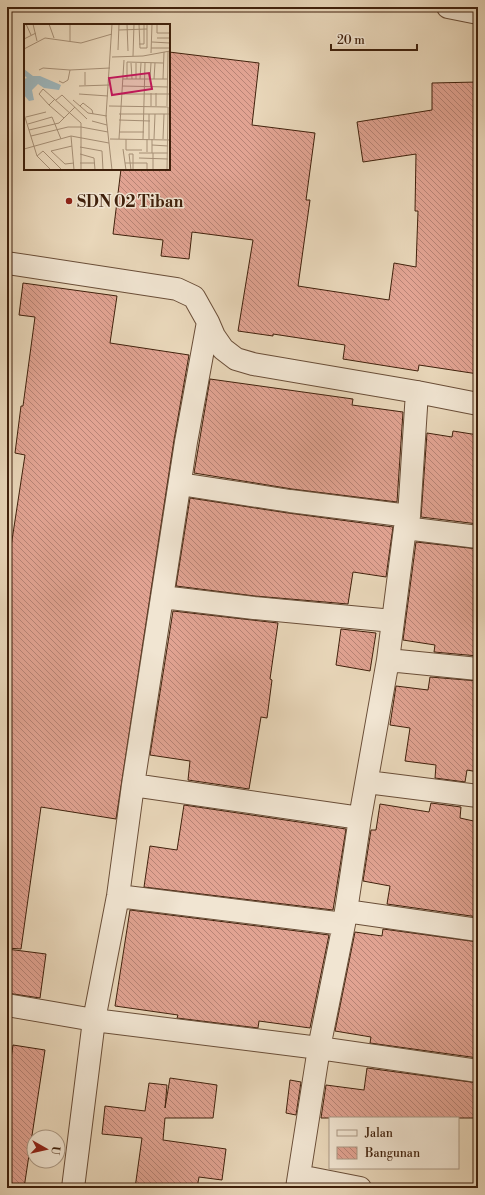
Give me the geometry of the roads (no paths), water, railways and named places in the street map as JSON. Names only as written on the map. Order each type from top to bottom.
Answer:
[{"type":"street","points":[[448,7],[478,13]]},
{"type":"street","points":[[7,263],[177,289],[194,297],[214,336],[224,349],[236,359],[253,364],[478,404]]},
{"type":"street","points":[[73,1188],[94,1020],[118,896],[133,785],[162,597],[188,434],[208,322]]},
{"type":"street","points":[[360,1188],[298,1182],[319,1048],[345,917],[360,818],[388,660],[407,522],[417,392]]},
{"type":"street","points":[[180,484],[290,501],[407,522],[478,537]]},
{"type":"street","points":[[162,597],[254,608],[393,621]]},
{"type":"street","points":[[388,660],[478,669]]},
{"type":"street","points":[[367,782],[478,796]]},
{"type":"street","points":[[133,785],[360,818]]},
{"type":"street","points":[[118,896],[478,930]]},
{"type":"street","points":[[7,1005],[94,1020],[319,1048],[478,1071]]},
{"type":"place","name":"SDN 02 Tiban","points":[[69,201]]}]
